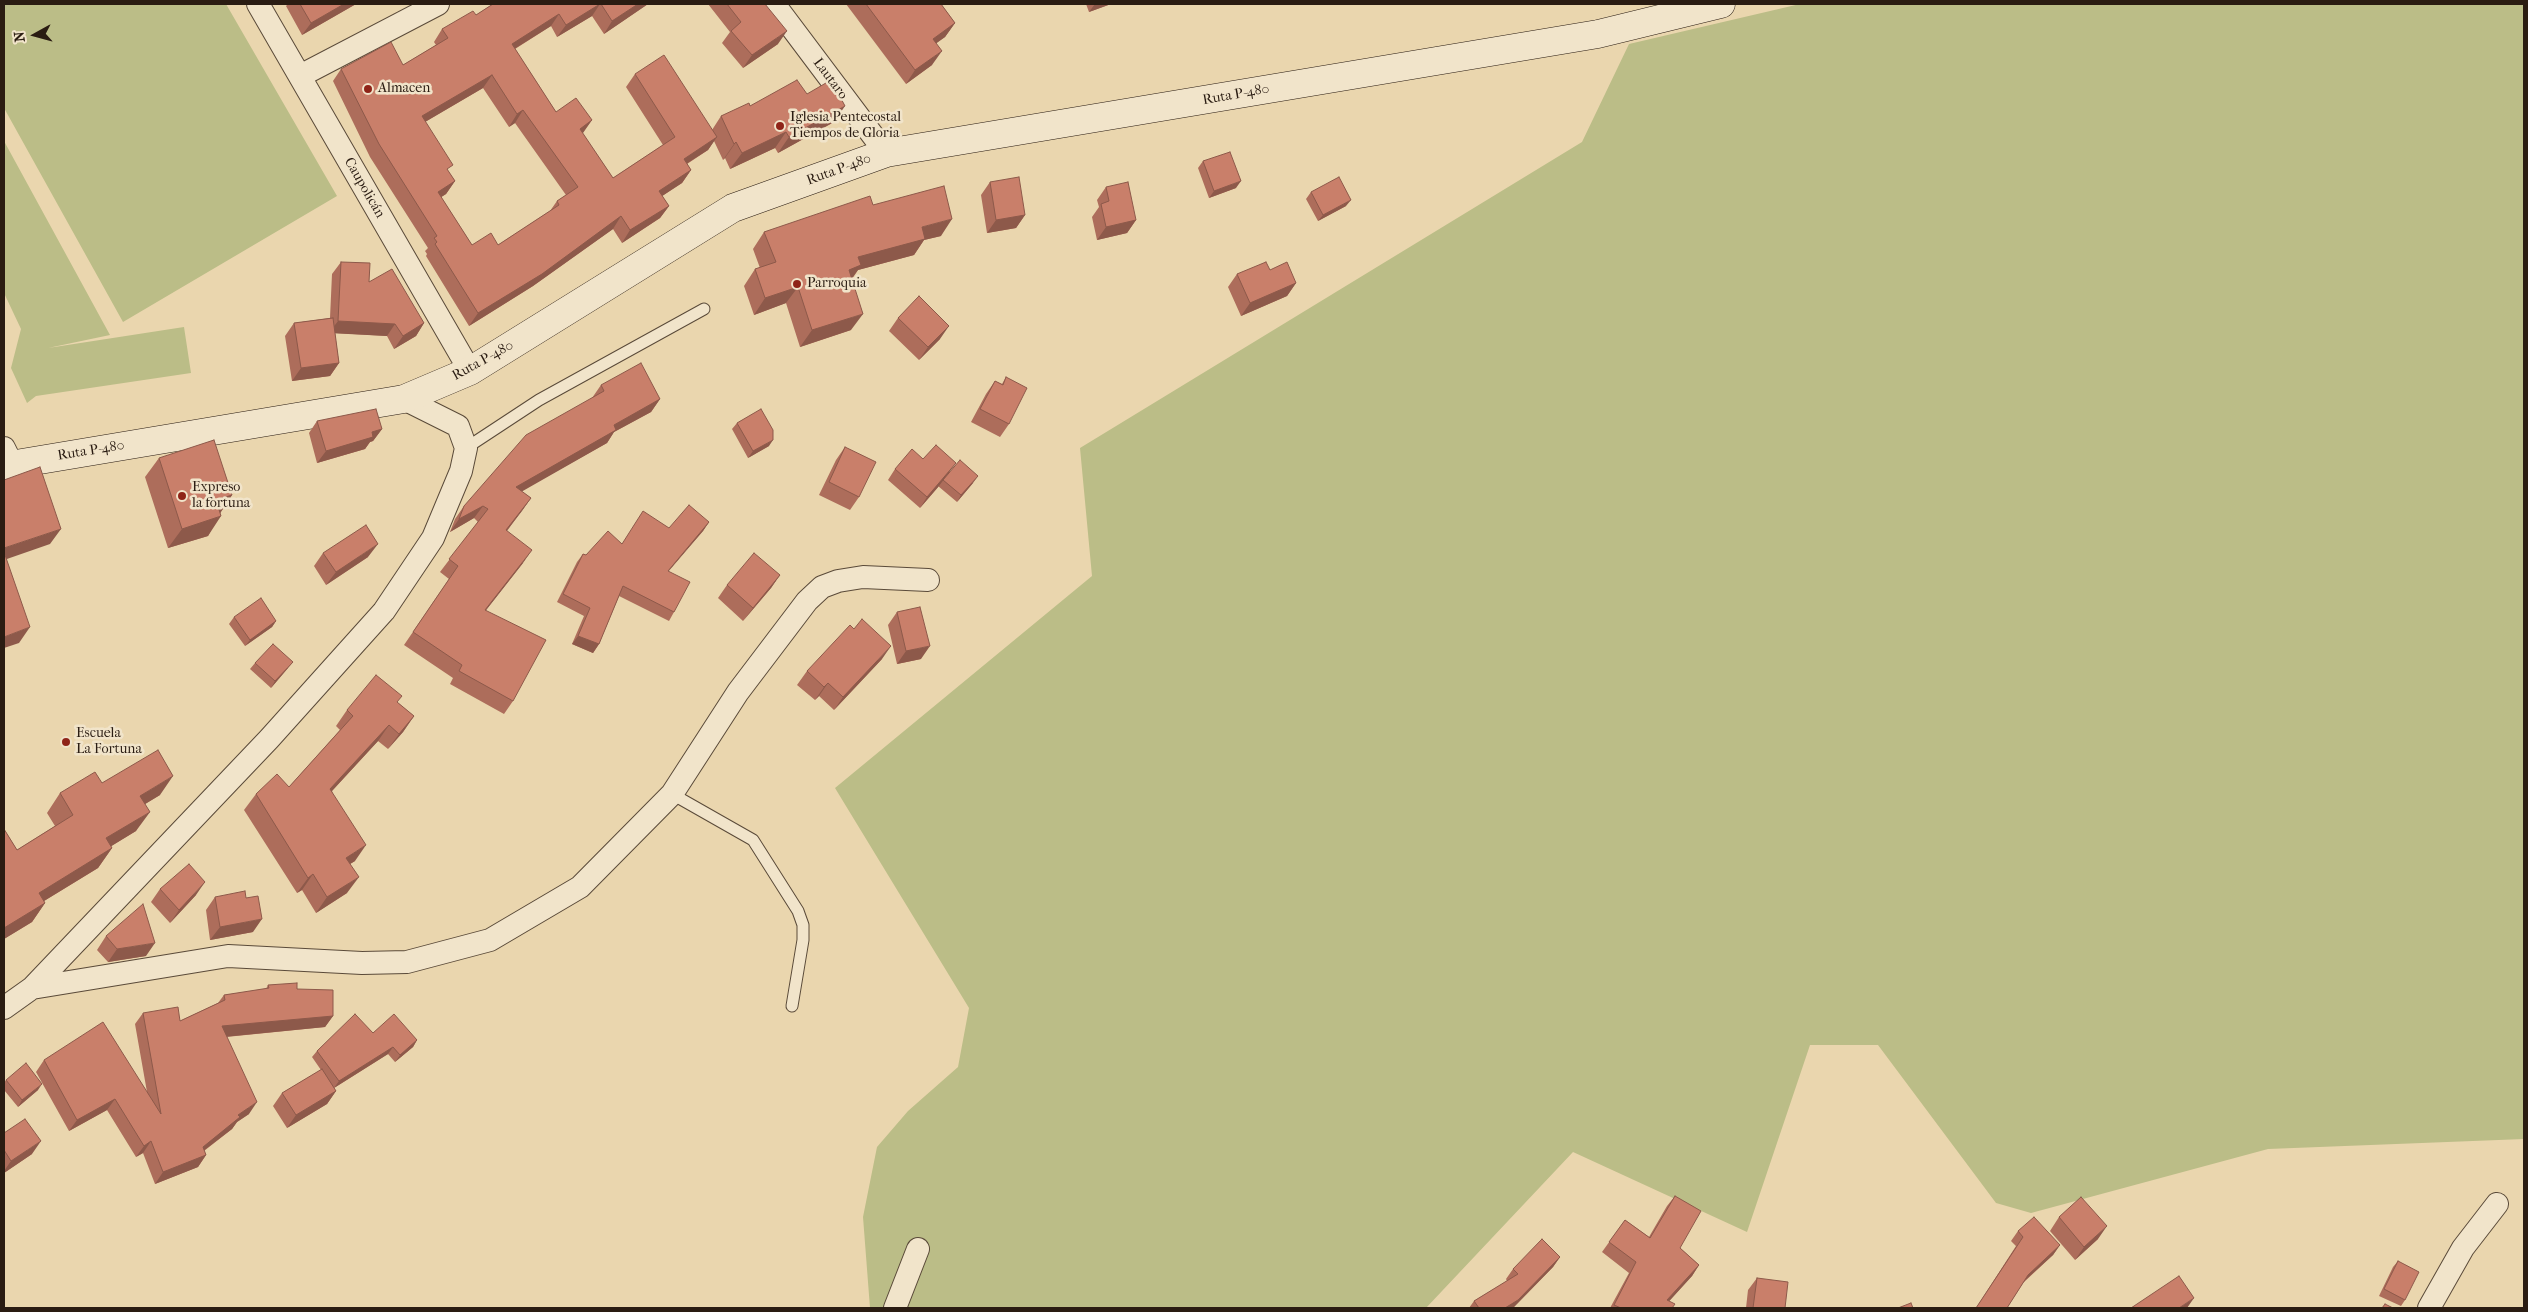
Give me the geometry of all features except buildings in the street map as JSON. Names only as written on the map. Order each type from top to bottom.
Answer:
[{"type":"street","name":"Caupolicán","points":[[258,4],[470,371]]},
{"type":"street","points":[[300,76],[438,4]]},
{"type":"street","name":"Lautaro","points":[[774,4],[886,153]]},
{"type":"street","name":"Ruta P-480","points":[[6,459],[404,399],[470,371],[733,208],[886,153],[1598,34],[1721,4]]},
{"type":"street","points":[[4,1008],[32,988],[269,739],[384,611],[433,538],[461,471],[466,448],[458,426],[404,399]]},
{"type":"street","points":[[32,988],[228,956],[362,963],[407,962],[490,940],[580,887],[672,794],[738,692],[807,601],[822,587],[838,581],[864,577],[928,580]]},
{"type":"street","points":[[2429,1308],[2463,1248],[2497,1204]]},
{"type":"street","points":[[895,1308],[918,1249]]},
{"type":"lane","points":[[466,448],[539,400],[704,309]]},
{"type":"lane","points":[[672,794],[753,840],[798,911],[803,925],[803,940],[792,1006]]},
{"type":"green space","points":[[4,4],[226,4],[337,196],[123,322],[4,108]]},
{"type":"green space","points":[[1800,4],[2524,4],[2524,1139],[2268,1149],[2031,1213],[1996,1203],[1878,1045],[1810,1045],[1747,1232],[1573,1152],[1426,1308],[870,1308],[863,1217],[877,1147],[908,1111],[958,1067],[969,1008],[835,788],[1092,576],[1080,448],[1582,142],[1629,44]]},
{"type":"green space","points":[[4,141],[110,335],[48,348],[184,327],[191,373],[36,396],[27,403],[11,368],[21,329],[4,293]]},
{"type":"place","name":"Almacen","points":[[368,89]]},
{"type":"place","name":"Iglesia Pentecostal Tiempos de Gloria","points":[[780,126]]},
{"type":"place","name":"Parroquia","points":[[797,284]]},
{"type":"place","name":"Expreso la fortuna","points":[[182,496]]},
{"type":"place","name":"Escuela La Fortuna","points":[[66,742]]}]
